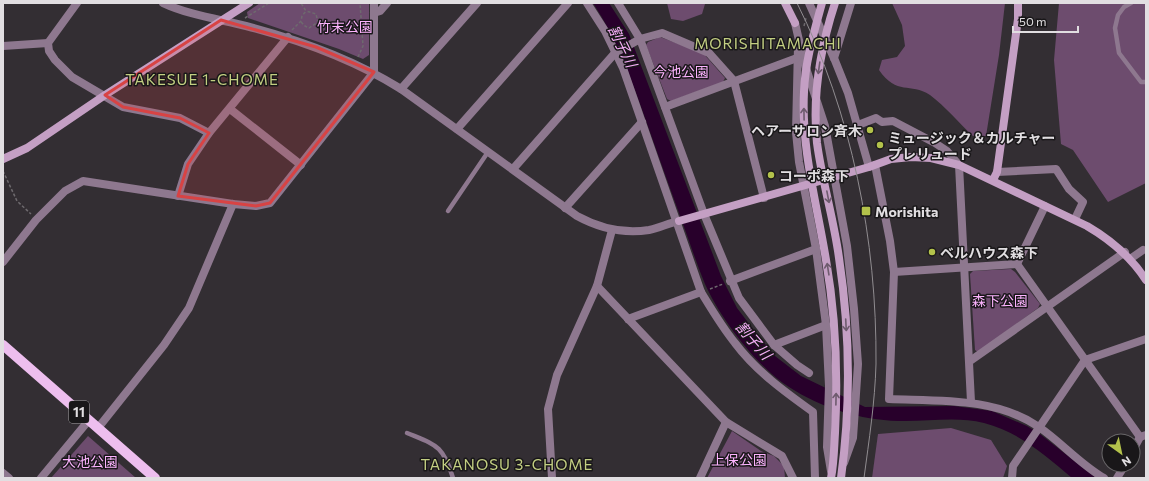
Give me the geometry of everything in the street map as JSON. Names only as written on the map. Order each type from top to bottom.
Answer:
[{"type":"main road","name":"11","points":[[3,345],[155,478]]},
{"type":"street","points":[[77,3],[48,43],[49,51],[55,60],[72,77],[105,95],[123,107],[180,118],[209,133]]},
{"type":"street","points":[[3,159],[27,148],[105,95],[249,3]]},
{"type":"street","points":[[3,262],[36,220],[65,191],[83,182],[232,204],[256,206],[270,203],[374,72],[374,3]]},
{"type":"street","points":[[374,13],[380,11],[387,3]]},
{"type":"street","points":[[401,89],[478,3]]},
{"type":"street","points":[[457,129],[568,3]]},
{"type":"street","points":[[587,3],[605,30],[623,68],[703,291],[719,322],[736,345],[760,370],[787,393],[813,412],[815,478]]},
{"type":"street","points":[[618,3],[638,40],[665,107],[702,214],[728,282],[774,345],[796,365],[809,373]]},
{"type":"street","points":[[785,3],[795,23],[804,62],[825,126],[847,246],[854,302],[858,364],[856,399],[853,438],[842,469]]},
{"type":"street","points":[[809,3],[834,58],[858,125],[872,166],[889,234],[894,272],[889,399],[971,402],[1014,414],[1104,478]]},
{"type":"street","points":[[822,3],[811,40],[804,91],[805,147],[832,301],[837,358],[832,476]]},
{"type":"street","points":[[834,3],[825,35],[815,106],[818,144],[838,249],[845,301],[848,390],[841,478]]},
{"type":"street","points":[[834,58],[850,3]]},
{"type":"street","points":[[993,180],[997,172],[1018,19],[1018,3]]},
{"type":"street","points":[[165,4],[189,13],[244,25],[288,37],[316,47],[374,72],[401,89],[565,208],[589,223],[612,230],[649,230],[702,214],[764,198],[833,176],[872,166],[890,159],[911,157],[931,158],[959,165],[993,180],[1105,236],[1127,256],[1146,280]]},
{"type":"street","points":[[795,23],[797,58],[796,132],[803,186],[816,249],[826,325],[829,386],[827,448],[832,476]]},
{"type":"street","points":[[513,169],[616,52],[638,40],[662,33],[709,53],[734,81],[764,198]]},
{"type":"street","points":[[178,196],[188,164],[209,133],[288,37]]},
{"type":"street","points":[[3,46],[48,43]]},
{"type":"street","points":[[665,107],[797,58]]},
{"type":"street","points":[[230,109],[301,165]]},
{"type":"street","points":[[858,125],[876,118],[882,122],[893,121],[935,143],[947,151],[959,165],[971,402]]},
{"type":"street","points":[[565,208],[642,122]]},
{"type":"street","points":[[997,172],[1056,169],[1070,189],[1083,202],[1075,220]]},
{"type":"street","points":[[98,428],[164,345],[189,308],[232,204]]},
{"type":"street","points":[[1017,264],[1045,206]]},
{"type":"street","points":[[552,478],[548,409],[557,375],[596,286],[612,230]]},
{"type":"street","points":[[728,282],[816,249]]},
{"type":"street","points":[[970,361],[1047,307],[1127,256],[1143,250]]},
{"type":"street","points":[[894,272],[1017,264]]},
{"type":"street","points":[[1017,264],[1085,360],[1143,436]]},
{"type":"street","points":[[596,286],[726,422],[782,456],[793,478]]},
{"type":"street","points":[[628,319],[703,291]]},
{"type":"street","points":[[774,345],[826,325]]},
{"type":"street","points":[[1012,478],[1013,466],[1021,453],[1085,360],[1146,339]]},
{"type":"street","points":[[41,478],[89,420]]},
{"type":"street","points":[[700,478],[726,422]]},
{"type":"street","points":[[3,473],[9,478]]},
{"type":"lane","points":[[1131,3],[1124,7],[1118,15],[1115,28],[1119,53],[1141,82],[1146,82]]},
{"type":"lane","points":[[448,211],[488,152]]},
{"type":"lane","points":[[406,433],[437,446],[447,460],[453,478]]},
{"type":"path","points":[[244,25],[244,18],[269,3]]},
{"type":"path","points":[[301,3],[306,11],[316,14],[318,22],[309,28],[304,26],[301,21]]},
{"type":"path","points":[[355,64],[363,46],[360,3]]},
{"type":"path","points":[[288,37],[291,31],[301,21],[302,16],[306,11]]},
{"type":"path","points":[[3,171],[18,201],[36,220]]},
{"type":"path","points":[[703,291],[728,282]]},
{"type":"highlighted area","points":[[221,20],[316,47],[374,72],[270,203],[256,206],[178,196],[188,164],[209,133],[180,118],[123,107],[105,95]]},
{"type":"green space","name":"竹末公園","points":[[260,3],[369,3],[369,55],[363,59],[339,49],[248,18],[247,12]]},
{"type":"green space","points":[[667,3],[705,4],[702,14],[683,21],[671,19]]},
{"type":"green space","points":[[892,3],[1005,3],[999,55],[986,136],[973,136],[936,99],[923,91],[898,86],[892,83],[879,70],[882,60],[897,57],[905,46],[902,25]]},
{"type":"green space","points":[[1059,3],[1146,3],[1146,183],[1108,202],[1073,150],[1061,144],[1054,60]]},
{"type":"green space","name":"今池公園","points":[[660,37],[703,53],[725,78],[723,82],[671,101],[667,99],[646,45],[648,42]]},
{"type":"green space","name":"森下公園","points":[[1011,269],[1040,304],[1038,308],[978,352],[975,350],[970,274],[973,271]]},
{"type":"green space","points":[[951,428],[991,440],[1007,466],[1003,478],[872,478],[878,434]]},
{"type":"green space","name":"上保公園","points":[[732,431],[761,451],[774,456],[784,466],[785,478],[707,478]]},
{"type":"green space","name":"大池公園","points":[[88,436],[136,478],[51,478]]},
{"type":"water","name":"割子川","points":[[593,3],[609,3],[629,34],[721,276],[737,308],[775,356],[801,376],[865,407],[954,406],[992,411],[1027,426],[1040,434],[1096,478],[1072,478],[1042,453],[1020,438],[997,427],[984,423],[963,420],[884,420],[842,412],[801,394],[789,387],[764,367],[752,355],[720,312],[705,284],[629,74],[602,17]]},
{"type":"tram line","points":[[797,3],[833,88],[858,178],[866,224],[872,271],[876,364],[873,407],[864,478]]},
{"type":"place","name":"ヘアーサロン斉木","points":[[870,130]]},
{"type":"place","name":"ミュージック＆カルチャー プレリュード","points":[[880,145]]},
{"type":"place","name":"コーポ森下","points":[[771,175]]},
{"type":"place","name":"Morishita","points":[[866,211]]},
{"type":"place","name":"ベルハウス森下","points":[[932,252]]},
{"type":"district","name":"MORISHITAMACHI","points":[[768,43]]},
{"type":"district","name":"TAKESUE 1-CHOME","points":[[202,79]]},
{"type":"district","name":"TAKANOSU 3-CHOME","points":[[507,464]]}]
